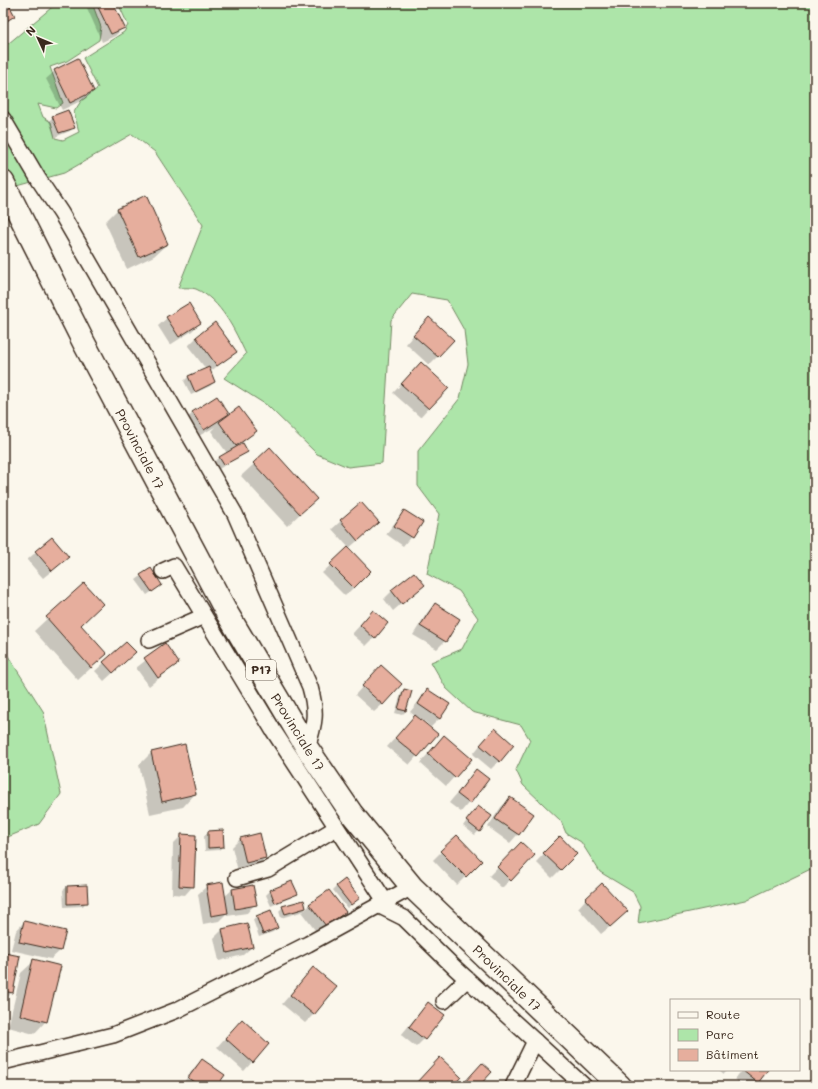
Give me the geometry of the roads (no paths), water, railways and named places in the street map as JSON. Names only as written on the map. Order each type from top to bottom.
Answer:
[{"type":"main road","name":"Provinciale 17","points":[[3,182],[84,343],[224,607],[307,748],[352,814],[412,887],[620,1086]]},
{"type":"street","points":[[3,119],[39,180],[61,213],[235,514],[310,687],[315,706],[314,727],[307,748]]},
{"type":"street","points":[[163,571],[174,566],[273,730],[382,903],[404,918],[467,979],[584,1086]]},
{"type":"street","points":[[149,640],[204,616]]},
{"type":"street","points":[[237,878],[268,869],[336,828]]},
{"type":"street","points":[[3,1062],[113,1035],[177,1010],[308,944],[412,887]]},
{"type":"street","points":[[444,1001],[467,979]]},
{"type":"street","points":[[514,1086],[535,1041]]}]
